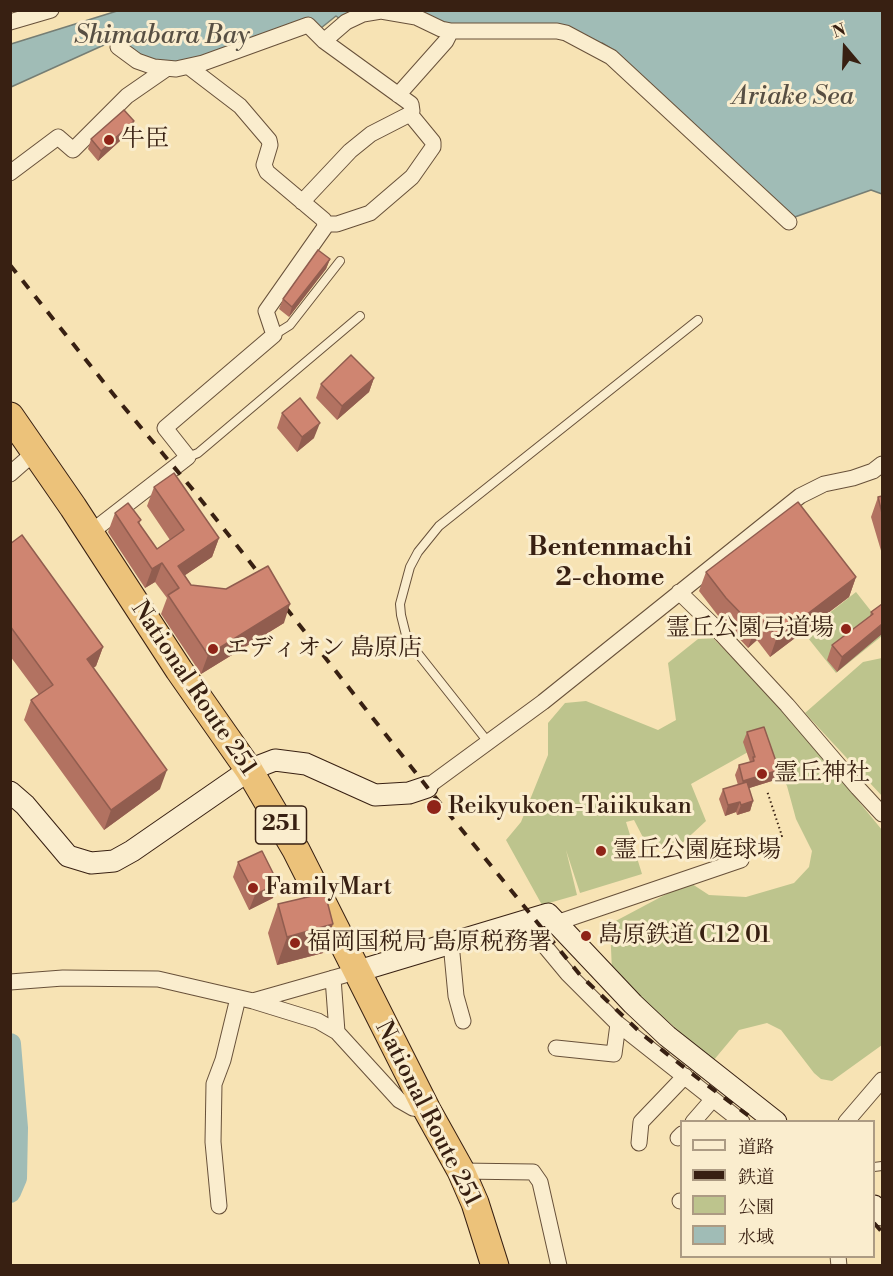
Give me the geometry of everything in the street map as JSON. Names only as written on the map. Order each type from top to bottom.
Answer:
[{"type":"highway","name":"National Route 251","points":[[10,416],[179,670],[249,770],[296,850],[344,975],[461,1171],[495,1266]]},
{"type":"street","points":[[10,22],[51,10]]},
{"type":"street","points":[[324,41],[346,22],[363,14],[381,11],[416,17],[441,29],[451,31],[566,33],[605,52],[789,222]]},
{"type":"street","points":[[118,47],[137,61],[166,69],[189,67],[308,25],[324,41],[411,105],[410,114],[371,134],[350,151],[302,202]]},
{"type":"street","points":[[398,95],[446,41],[451,31]]},
{"type":"street","points":[[189,67],[240,106],[269,140],[270,145],[264,165],[267,172],[326,224]]},
{"type":"street","points":[[10,172],[58,137],[73,150],[128,96],[166,69]]},
{"type":"street","points":[[326,224],[338,224],[370,213],[412,177],[433,147],[434,142],[410,114]]},
{"type":"street","points":[[90,533],[188,457],[165,428],[274,335],[266,310],[326,224]]},
{"type":"street","points":[[10,474],[35,452]]},
{"type":"street","points":[[10,792],[25,805],[68,856],[91,863],[114,861],[132,851],[249,770],[275,760],[306,764],[375,795],[409,793],[426,787],[543,702],[800,496],[824,484],[873,471],[882,464]]},
{"type":"street","points":[[679,592],[787,705],[882,814]]},
{"type":"street","points":[[556,923],[741,860]]},
{"type":"street","points":[[253,1001],[548,914],[633,1004],[667,1036],[773,1120]]},
{"type":"street","points":[[524,921],[568,974],[618,1023],[739,1120]]},
{"type":"street","points":[[451,943],[456,996],[463,1021]]},
{"type":"street","points":[[337,1032],[344,975]]},
{"type":"street","points":[[10,982],[63,978],[158,979],[253,1001],[318,1021],[337,1032],[399,1100],[413,1108],[426,1110]]},
{"type":"street","points":[[219,1206],[213,1142],[214,1084],[223,1060],[238,998]]},
{"type":"street","points":[[556,1048],[614,1054],[618,1023]]},
{"type":"street","points":[[639,1143],[640,1115],[685,1076]]},
{"type":"street","points":[[848,1120],[882,1080]]},
{"type":"street","points":[[695,1120],[713,1099]]},
{"type":"street","points":[[461,1171],[533,1172],[540,1182],[559,1266]]},
{"type":"lane","points":[[274,335],[290,325],[340,261]]},
{"type":"lane","points":[[188,457],[198,453],[360,316]]},
{"type":"lane","points":[[488,743],[412,646],[406,635],[400,604],[410,567],[418,552],[439,526],[698,320]]},
{"type":"green space","name":"霊丘公園弓道場","points":[[856,592],[882,625],[882,636],[836,673],[804,633]]},
{"type":"green space","points":[[713,638],[788,715],[882,830],[882,1045],[832,1081],[821,1079],[814,1073],[781,1030],[767,1023],[739,1030],[713,1061],[612,972],[610,924],[689,882],[709,895],[746,897],[794,883],[809,867],[812,851],[796,819],[787,786],[766,748],[757,747],[691,784],[706,821],[679,846],[649,849],[634,820],[626,822],[642,874],[580,893],[566,850],[577,895],[542,905],[506,840],[521,822],[548,755],[548,723],[565,703],[586,701],[658,730],[676,720],[668,663],[698,639]]},
{"type":"green space","points":[[882,658],[882,796],[805,713],[863,662]]},
{"type":"water","name":"Shimabara Bay","points":[[117,11],[355,11],[340,19],[336,16],[321,28],[195,60],[158,64],[115,40],[11,87],[11,44]]},
{"type":"water","name":"Ariake Sea","points":[[414,11],[882,11],[882,194],[871,190],[792,218],[602,43],[600,45],[573,30],[450,25]]},
{"type":"building","points":[[124,110],[134,121],[101,151],[91,139]]},
{"type":"building","points":[[318,250],[330,259],[292,307],[283,299]]},
{"type":"building","points":[[351,355],[374,378],[342,406],[321,384]]},
{"type":"building","points":[[300,398],[320,423],[302,437],[282,413]]},
{"type":"building","points":[[174,473],[219,538],[178,566],[191,585],[226,589],[268,566],[290,604],[208,655],[168,595],[179,588],[162,563],[152,569],[115,513],[128,503],[141,520],[138,522],[157,549],[184,530],[154,487]]},
{"type":"building","points":[[882,496],[882,513],[878,497]]},
{"type":"building","points":[[798,502],[856,577],[777,637],[764,621],[755,628],[726,598],[706,572]]},
{"type":"building","points":[[22,535],[103,647],[87,659],[167,770],[111,810],[31,700],[53,685],[10,626],[10,544]]},
{"type":"building","points":[[882,604],[882,624],[842,657],[832,645],[873,614],[871,612]]},
{"type":"building","points":[[764,727],[779,770],[743,781],[739,765],[754,761],[753,757],[755,757],[747,732]]},
{"type":"building","points":[[747,782],[753,801],[741,805],[740,802],[728,805],[723,789]]},
{"type":"building","points":[[262,851],[278,883],[255,895],[238,862]]},
{"type":"building","points":[[325,893],[333,924],[287,937],[278,904]]},
{"type":"waterway","points":[[10,1044],[17,1128],[16,1178],[10,1192]]},
{"type":"railway","points":[[10,265],[194,491],[427,787],[580,975],[643,1035],[754,1120]]},
{"type":"railway","points":[[875,1224],[882,1232]]},
{"type":"place","name":"牛臣","points":[[109,140]]},
{"type":"place","name":"霊丘公園弓道場","points":[[846,629]]},
{"type":"place","name":"エディオン 島原店","points":[[213,649]]},
{"type":"place","name":"霊丘神社","points":[[762,774]]},
{"type":"place","name":"Reikyukoen-Taiikukan","points":[[434,807]]},
{"type":"place","name":"霊丘公園庭球場","points":[[601,851]]},
{"type":"place","name":"FamilyMart","points":[[253,888]]},
{"type":"place","name":"島原鉄道 C12 01","points":[[586,936]]},
{"type":"place","name":"福岡国税局 島原税務署","points":[[295,943]]},
{"type":"district","name":"Bentenmachi 2-chome","points":[[610,564]]}]
